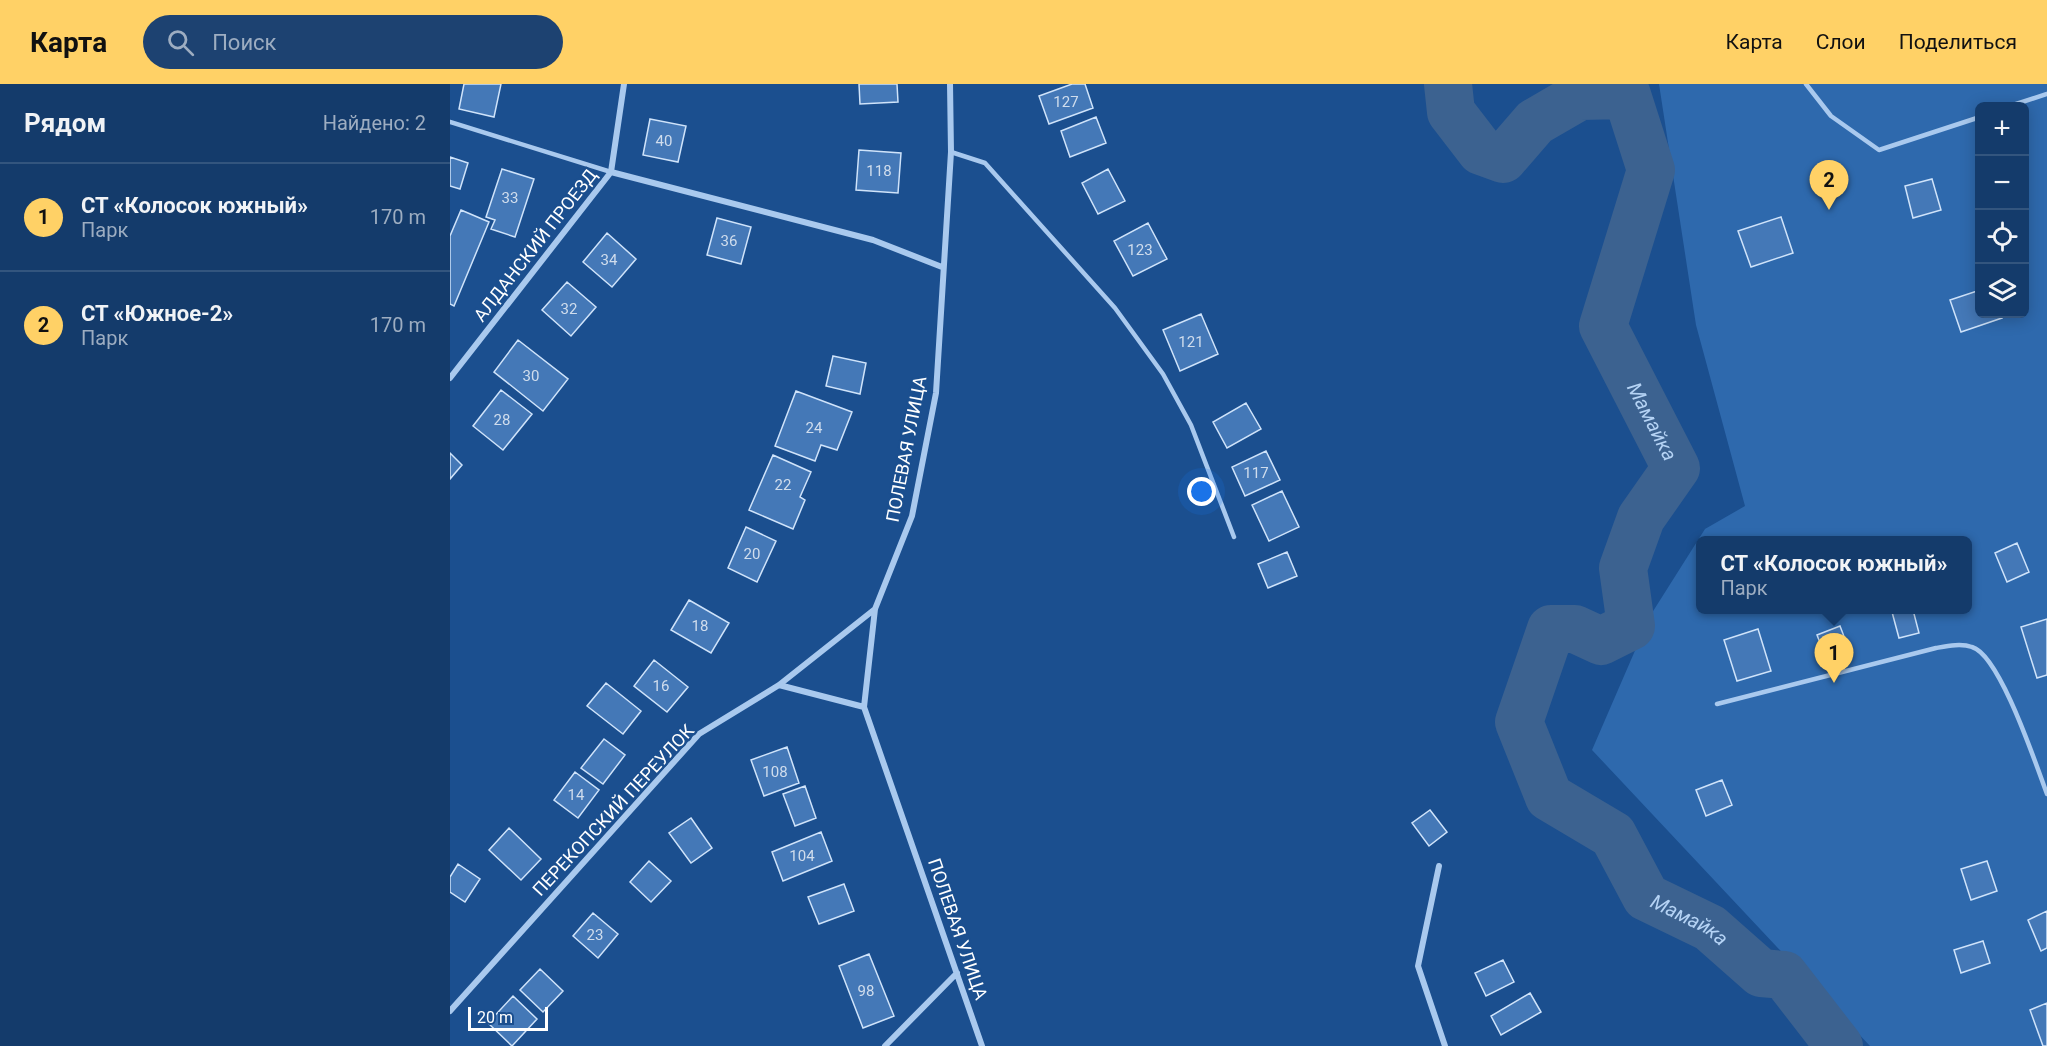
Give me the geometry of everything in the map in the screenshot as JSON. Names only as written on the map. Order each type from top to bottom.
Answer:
[{"type":"street","name":"АЛДАНСКИЙ ПРОЕЗД","points":[[450,378],[611,172],[624,84]]},
{"type":"street","name":"ПОЛЕВАЯ УЛИЦА","points":[[950,84],[951,152],[942,267],[936,393],[912,516],[875,609],[864,707],[982,1046]]},
{"type":"street","points":[[611,172],[873,240],[942,267]]},
{"type":"street","name":"ПЕРЕКОПСКИЙ ПЕРЕУЛОК","points":[[450,1011],[699,734],[779,685],[875,609]]},
{"type":"street","points":[[779,685],[864,707]]},
{"type":"street","points":[[1439,866],[1418,966],[1445,1046]]},
{"type":"street","points":[[885,1046],[957,973]]},
{"type":"lane","points":[[1806,84],[1832,116],[1879,150],[1975,119]]},
{"type":"lane","points":[[2022,102],[2047,94]]},
{"type":"lane","points":[[450,122],[611,172]]},
{"type":"lane","points":[[951,152],[985,163],[1115,308],[1163,374],[1191,425],[1234,537]]},
{"type":"lane","points":[[1718,704],[1936,648],[1956,645],[1974,647],[1987,658],[2005,687],[2047,794]]},
{"type":"shaded area","points":[[1659,84],[2047,84],[2047,1046],[1870,1046],[1592,750],[1650,616],[1696,543],[1696,614],[1972,614],[1972,536],[1701,536],[1705,529],[1745,506],[1696,325]]},
{"type":"building","points":[[464,84],[501,84],[494,117],[459,109]]},
{"type":"building","points":[[859,84],[897,84],[898,102],[860,104]]},
{"type":"building","points":[[1072,84],[1085,84],[1093,108],[1049,124],[1039,96]]},
{"type":"building","points":[[1096,117],[1106,143],[1070,157],[1061,131]]},
{"type":"building","points":[[650,119],[686,126],[678,162],[643,155]]},
{"type":"building","points":[[859,150],[901,153],[898,193],[856,190]]},
{"type":"building","points":[[450,157],[468,163],[460,189],[450,186]]},
{"type":"building","points":[[502,169],[534,179],[515,237],[491,229],[495,220],[486,217]]},
{"type":"building","points":[[1108,169],[1125,201],[1098,214],[1082,183]]},
{"type":"building","points":[[1932,179],[1941,210],[1913,218],[1905,186]]},
{"type":"building","points":[[461,210],[489,222],[454,306],[450,304],[450,236]]},
{"type":"building","points":[[1781,217],[1793,253],[1751,267],[1738,231]]},
{"type":"building","points":[[717,218],[751,227],[741,264],[707,255]]},
{"type":"building","points":[[1148,223],[1167,259],[1133,276],[1114,241]]},
{"type":"building","points":[[607,233],[636,259],[612,287],[583,262]]},
{"type":"building","points":[[567,282],[596,307],[571,336],[542,310]]},
{"type":"building","points":[[1975,292],[1975,318],[2002,318],[1961,332],[1950,300]]},
{"type":"building","points":[[1201,314],[1218,354],[1180,371],[1163,330]]},
{"type":"building","points":[[518,340],[568,379],[543,411],[494,372]]},
{"type":"building","points":[[833,356],[866,363],[860,394],[826,386]]},
{"type":"building","points":[[501,390],[532,414],[503,450],[473,426]]},
{"type":"building","points":[[796,391],[852,412],[837,450],[821,445],[815,461],[775,446]]},
{"type":"building","points":[[1246,403],[1261,429],[1227,448],[1213,422]]},
{"type":"building","points":[[1266,451],[1280,480],[1245,496],[1232,467]]},
{"type":"building","points":[[450,453],[462,465],[450,479]]},
{"type":"building","points":[[773,455],[811,472],[800,497],[805,500],[793,529],[749,510]]},
{"type":"building","points":[[1282,491],[1299,527],[1269,541],[1252,505]]},
{"type":"building","points":[[746,527],[776,541],[757,582],[728,568]]},
{"type":"building","points":[[2017,543],[2029,572],[2007,582],[1995,553]]},
{"type":"building","points":[[1287,552],[1297,576],[1268,588],[1258,564]]},
{"type":"building","points":[[689,600],[729,623],[711,653],[671,630]]},
{"type":"building","points":[[1893,614],[1914,614],[1919,633],[1899,638]]},
{"type":"building","points":[[2047,619],[2047,675],[2037,678],[2021,627]]},
{"type":"building","points":[[1840,626],[1850,652],[1827,661],[1817,635]]},
{"type":"building","points":[[1758,629],[1771,671],[1737,681],[1724,640]]},
{"type":"building","points":[[654,660],[688,687],[667,712],[634,686]]},
{"type":"building","points":[[606,683],[641,711],[623,734],[587,706]]},
{"type":"building","points":[[604,739],[625,755],[603,784],[581,768]]},
{"type":"building","points":[[787,747],[799,783],[764,796],[751,760]]},
{"type":"building","points":[[575,772],[599,790],[578,818],[554,800]]},
{"type":"building","points":[[1722,780],[1732,805],[1706,816],[1696,790]]},
{"type":"building","points":[[805,786],[816,818],[795,826],[783,794]]},
{"type":"building","points":[[1430,810],[1447,832],[1429,846],[1412,823]]},
{"type":"building","points":[[691,818],[712,848],[691,863],[669,833]]},
{"type":"building","points":[[509,828],[541,859],[521,880],[489,850]]},
{"type":"building","points":[[821,832],[832,861],[783,881],[772,852]]},
{"type":"building","points":[[649,861],[671,881],[651,902],[630,882]]},
{"type":"building","points":[[1987,861],[1997,891],[1971,900],[1961,869]]},
{"type":"building","points":[[458,864],[480,879],[465,902],[450,892],[450,877]]},
{"type":"building","points":[[844,884],[854,911],[819,924],[808,897]]},
{"type":"building","points":[[2047,911],[2047,948],[2041,951],[2028,920]]},
{"type":"building","points":[[593,913],[618,934],[598,958],[573,936]]},
{"type":"building","points":[[1983,941],[1990,963],[1961,973],[1954,950]]},
{"type":"building","points":[[869,954],[894,1016],[863,1028],[839,966]]},
{"type":"building","points":[[1503,960],[1514,982],[1486,996],[1475,973]]},
{"type":"building","points":[[540,969],[563,991],[543,1012],[520,990]]},
{"type":"building","points":[[1530,993],[1541,1012],[1501,1035],[1491,1016]]},
{"type":"building","points":[[513,996],[537,1019],[512,1046],[488,1023]]},
{"type":"building","points":[[2047,1003],[2047,1046],[2043,1046],[2030,1010]]},
{"type":"waterway","name":"Мамайка","points":[[1448,84],[1451,112],[1481,151],[1503,159],[1535,122],[1580,96],[1627,95],[1651,170],[1603,326],[1676,468],[1641,518],[1623,568],[1631,626],[1601,641],[1575,629],[1551,629],[1519,722],[1549,797],[1613,835],[1646,897],[1710,928],[1761,973],[1784,975],[1839,1046]]},
{"type":"place","name":"СТ «Южное-2»","points":[[1829,210]]},
{"type":"place","name":"СТ «Колосок южный»","points":[[1834,683]]}]
